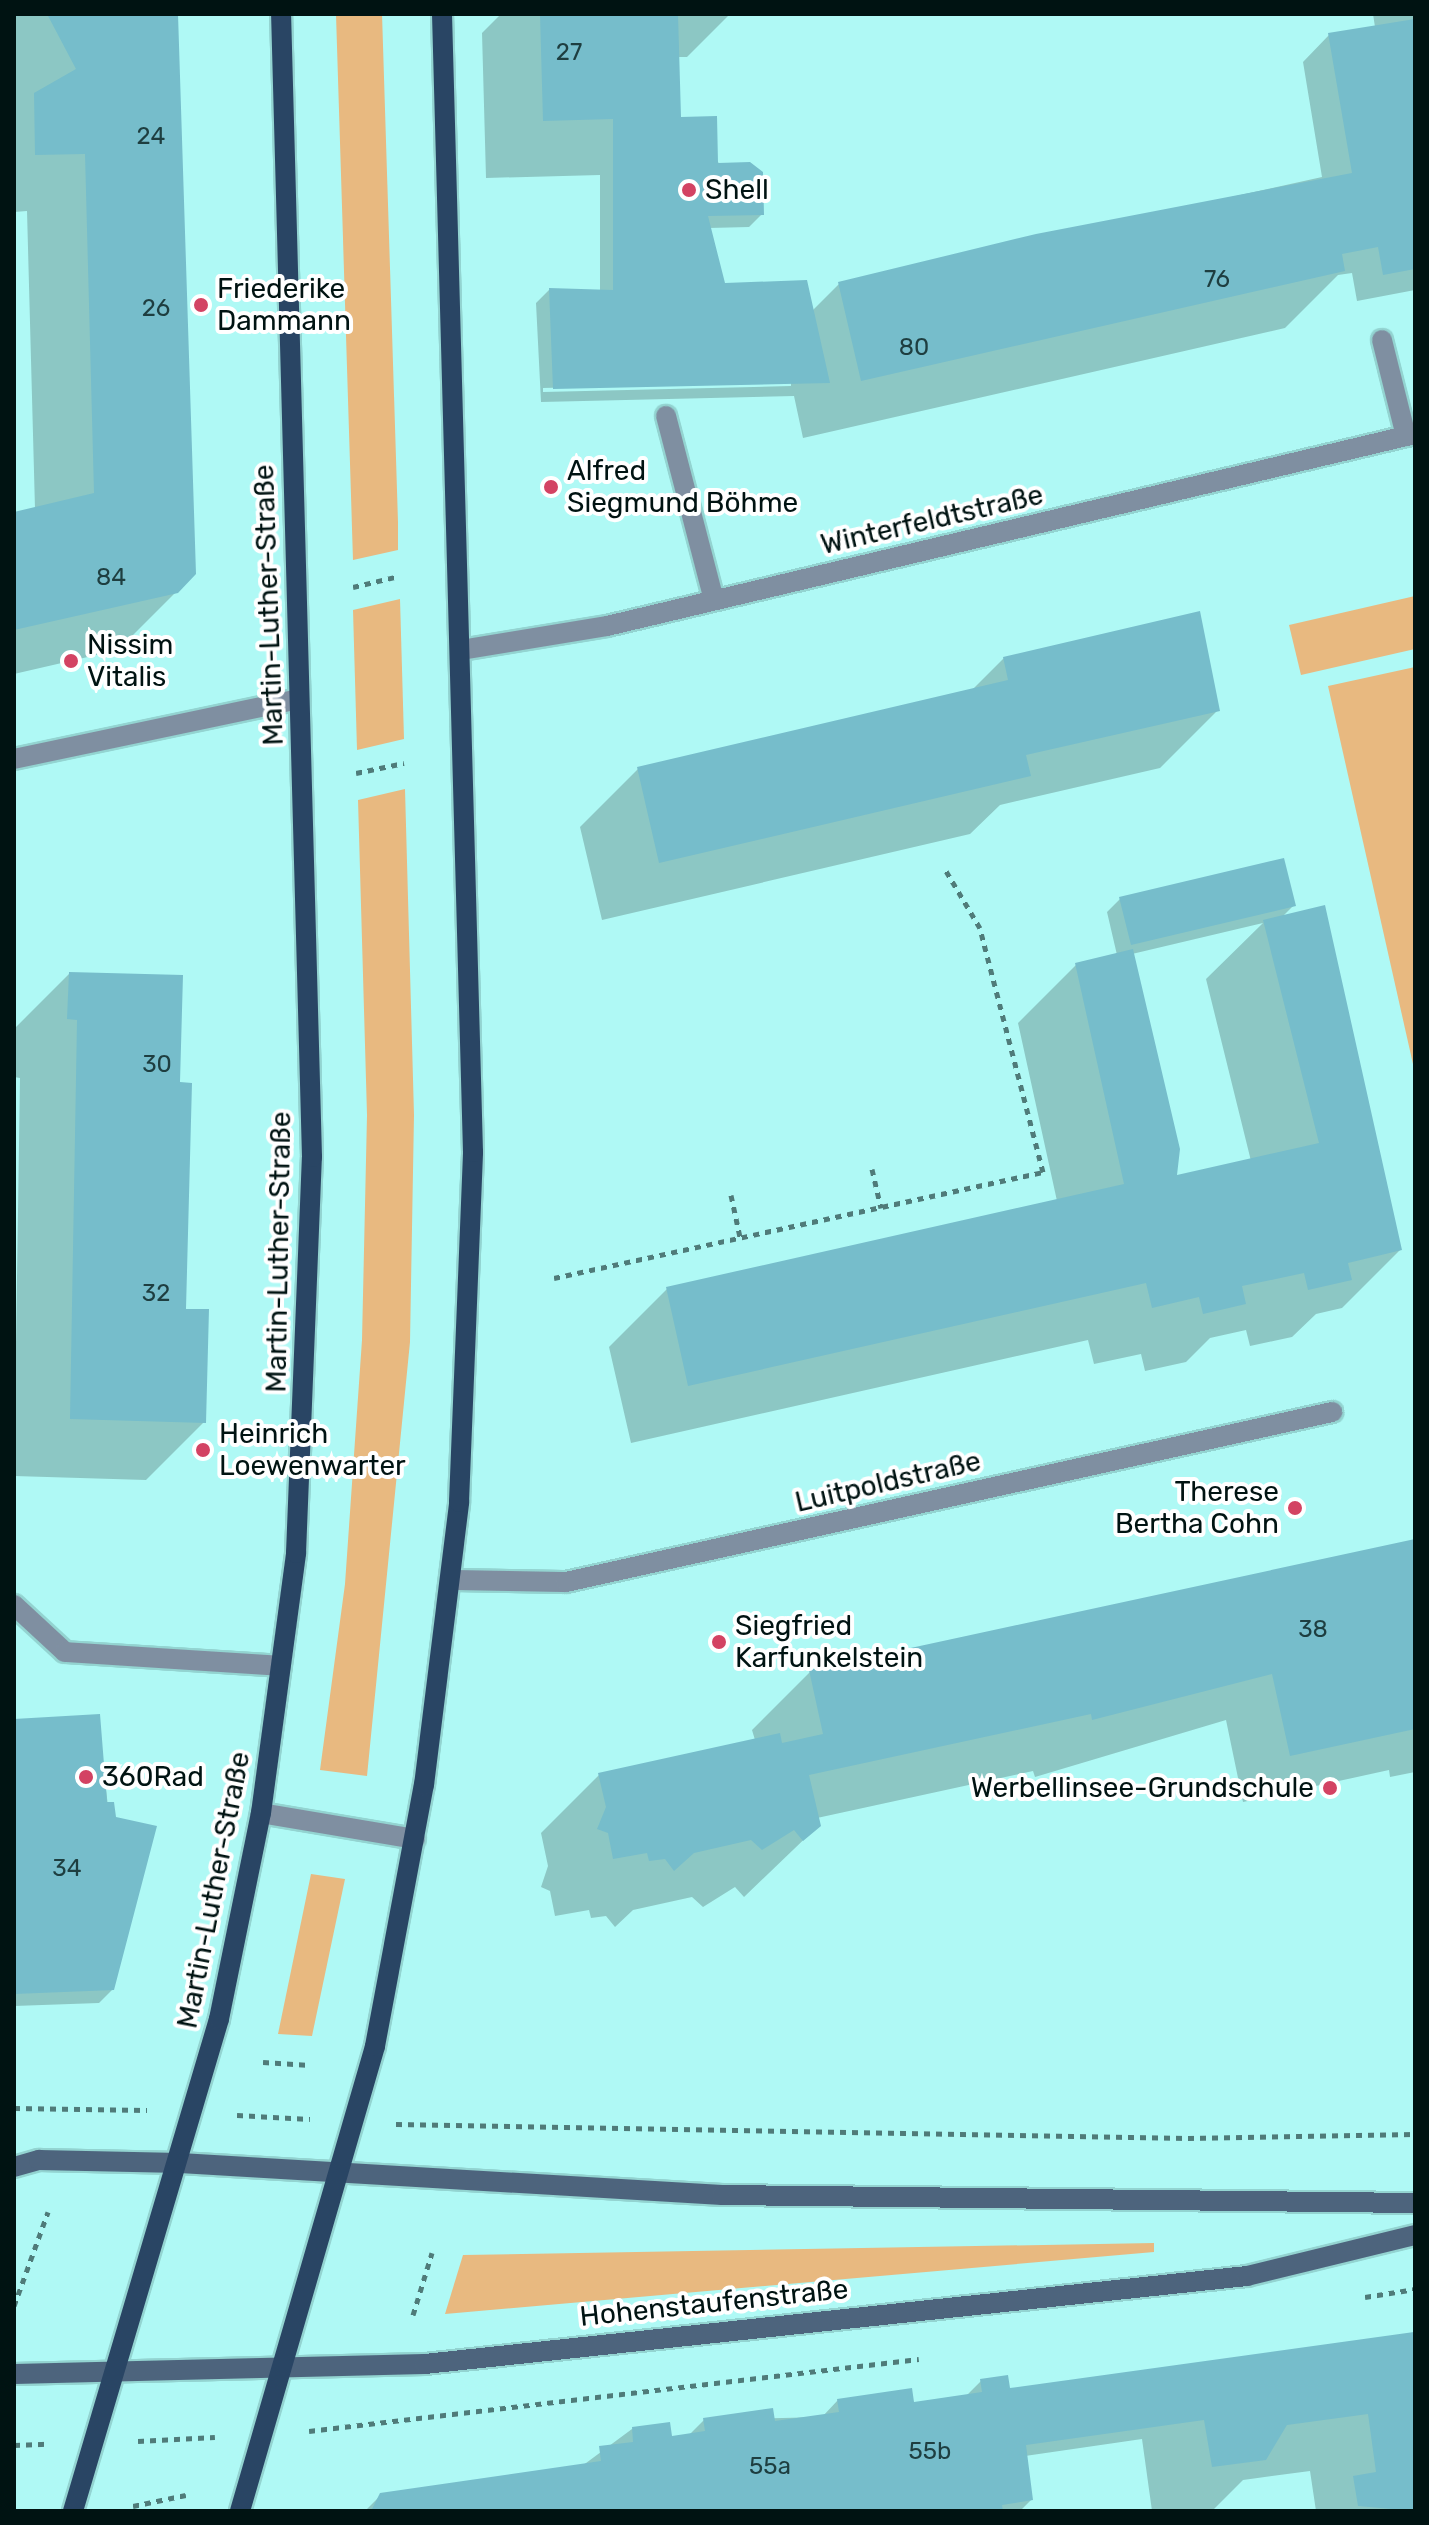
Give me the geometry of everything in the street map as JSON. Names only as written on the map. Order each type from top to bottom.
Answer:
[{"type":"main road","name":"Martin-Luther-Straße","points":[[73,2511],[119,2370],[194,2112],[261,1813],[297,1537],[312,1157],[281,14]]},
{"type":"main road","points":[[240,2511],[286,2367],[355,2122],[415,1839],[452,1580],[472,1258],[461,650],[442,14]]},
{"type":"main road","points":[[14,2167],[39,2160],[180,2163],[722,2195],[1415,2203]]},
{"type":"main road","name":"Hohenstaufenstraße","points":[[14,2374],[425,2364],[1247,2276],[1415,2235]]},
{"type":"street","points":[[1382,340],[1410,435]]},
{"type":"street","points":[[666,416],[714,600]]},
{"type":"street","name":"Winterfeldtstraße","points":[[461,650],[714,600],[1410,435]]},
{"type":"street","points":[[14,759],[299,699]]},
{"type":"street","name":"Luitpoldstraße","points":[[452,1580],[566,1582],[1332,1412]]},
{"type":"street","points":[[14,1605],[65,1652],[281,1666]]},
{"type":"street","points":[[261,1813],[415,1839]]},
{"type":"path","points":[[353,587],[399,576]]},
{"type":"path","points":[[356,773],[404,763]]},
{"type":"path","points":[[554,1278],[1043,1172],[980,928],[945,869]]},
{"type":"path","points":[[872,1169],[881,1208]]},
{"type":"path","points":[[731,1195],[740,1238]]},
{"type":"path","points":[[263,2062],[310,2065]]},
{"type":"path","points":[[14,2108],[194,2112],[355,2122],[892,2135],[1415,2134]]},
{"type":"path","points":[[14,2306],[48,2212]]},
{"type":"path","points":[[413,2315],[432,2253]]},
{"type":"path","points":[[14,2445],[265,2434],[406,2424]]},
{"type":"path","points":[[133,2506],[186,2495]]},
{"type":"shaded area","points":[[336,14],[382,14],[398,522],[398,550],[353,560]]},
{"type":"shaded area","points":[[1415,596],[1415,649],[1301,675],[1289,625]]},
{"type":"shaded area","points":[[400,599],[404,739],[357,750],[353,610]]},
{"type":"shaded area","points":[[1415,667],[1415,1073],[1328,686]]},
{"type":"shaded area","points":[[405,789],[414,1115],[410,1342],[367,1776],[320,1770],[345,1584],[362,1340],[367,1115],[358,800]]},
{"type":"shaded area","points":[[311,1874],[345,1879],[312,2036],[278,2034]]},
{"type":"shaded area","points":[[1154,2243],[1154,2252],[445,2314],[463,2255]]},
{"type":"building","points":[[47,14],[178,14],[196,574],[178,593],[14,630],[14,512],[94,493],[85,154],[35,155],[34,93],[76,69]]},
{"type":"building","points":[[540,14],[678,14],[681,117],[717,116],[718,163],[750,162],[763,172],[764,215],[708,216],[725,283],[807,280],[830,383],[553,389],[549,288],[613,290],[613,119],[543,121]]},
{"type":"building","points":[[1415,19],[1415,269],[1383,275],[1378,247],[1342,254],[1345,271],[861,381],[838,282],[1036,234],[1352,173],[1328,33]]},
{"type":"building","points":[[1200,611],[1220,711],[1026,755],[1031,776],[659,863],[637,767],[1008,680],[1003,657]]},
{"type":"building","points":[[1284,858],[1296,906],[1131,945],[1119,897]]},
{"type":"building","points":[[1325,905],[1402,1250],[1348,1263],[1352,1280],[1308,1290],[1304,1273],[1242,1286],[1246,1304],[1203,1314],[1199,1297],[1152,1308],[1146,1283],[688,1386],[666,1287],[1124,1184],[1075,963],[1133,949],[1180,1149],[1177,1175],[1319,1143],[1263,920]]},
{"type":"building","points":[[69,972],[183,975],[180,1082],[192,1083],[186,1309],[209,1309],[206,1423],[70,1419],[77,1020],[67,1019]]},
{"type":"building","points":[[1415,1539],[1415,1729],[1290,1756],[1272,1674],[1092,1720],[1091,1714],[809,1775],[821,1826],[803,1841],[794,1830],[762,1850],[751,1840],[694,1853],[674,1871],[665,1859],[649,1861],[647,1853],[613,1859],[608,1833],[597,1829],[606,1807],[598,1773],[780,1733],[782,1743],[823,1734],[809,1670]]},
{"type":"building","points":[[100,1714],[107,1802],[114,1802],[116,1817],[157,1826],[114,1990],[14,1994],[14,1719]]},
{"type":"building","points":[[1414,2332],[1415,2511],[1358,2506],[1353,2476],[1376,2472],[1368,2414],[1287,2425],[1266,2460],[1212,2467],[1204,2420],[1026,2445],[1033,2500],[1002,2505],[1003,2511],[371,2511],[380,2493],[601,2461],[599,2446],[633,2442],[632,2427],[670,2422],[672,2436],[705,2431],[703,2418],[773,2408],[775,2421],[839,2412],[837,2399],[912,2388],[914,2402],[982,2392],[980,2379],[1008,2375],[1010,2388]]},
{"type":"place","name":"Shell","points":[[689,190]]},
{"type":"place","name":"Friederike Dammann","points":[[201,305]]},
{"type":"place","name":"Alfred Siegmund Böhme","points":[[551,487]]},
{"type":"place","name":"Nissim Vitalis","points":[[71,661]]},
{"type":"place","name":"Heinrich Loewenwarter","points":[[203,1450]]},
{"type":"place","name":"Therese Bertha Cohn","points":[[1295,1508]]},
{"type":"place","name":"Siegfried Karfunkelstein","points":[[719,1642]]},
{"type":"place","name":"360Rad","points":[[86,1777]]},
{"type":"place","name":"Werbellinsee-Grundschule","points":[[1330,1788]]}]
